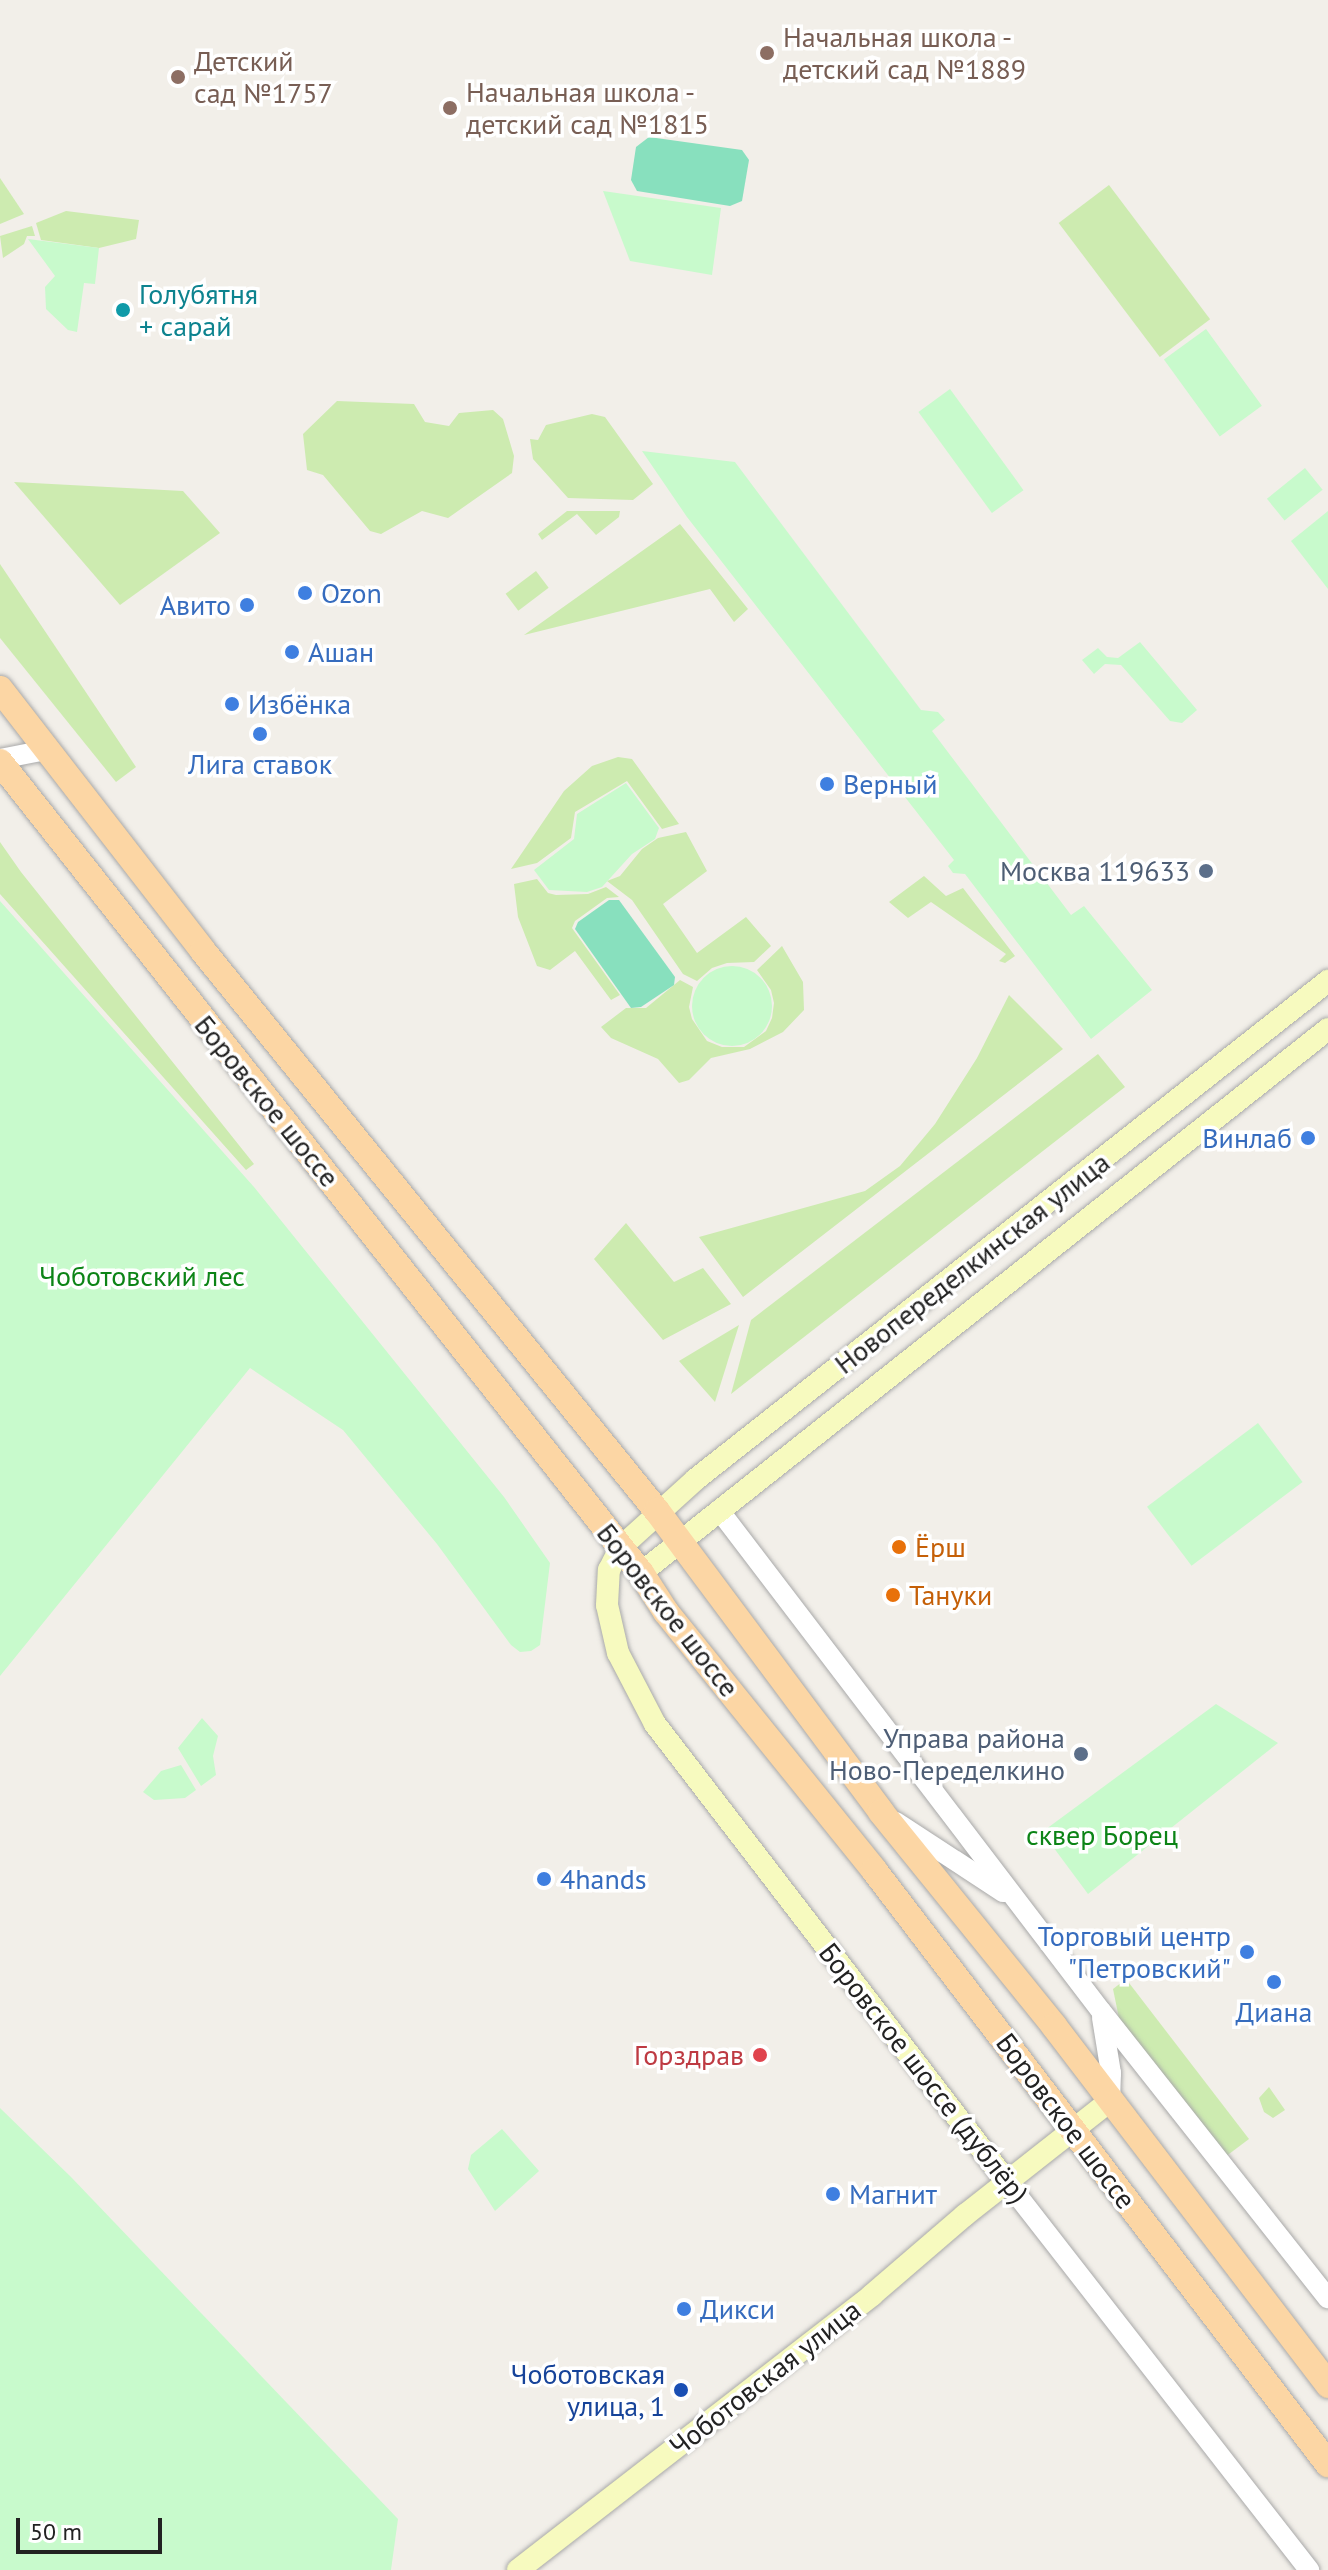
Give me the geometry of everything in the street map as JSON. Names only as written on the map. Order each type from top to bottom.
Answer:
[{"type":"main road","name":"Боровское шоссе","points":[[0,689],[203,951],[657,1511],[881,1812],[1110,2101],[1328,2385]]},
{"type":"main road","name":"Боровское шоссе","points":[[0,761],[641,1573],[666,1612],[856,1847],[1328,2464]]},
{"type":"main road","name":"Новопеределкинская улица","points":[[620,1548],[657,1511],[1328,981]]},
{"type":"main road","name":"Новопеределкинская улица","points":[[641,1573],[1328,1029]]},
{"type":"main road","name":"Боровское шоссе (дублёр)","points":[[620,1548],[609,1570],[607,1605],[618,1653],[655,1724],[1007,2182]]},
{"type":"main road","name":"Чоботовская улица","points":[[518,2570],[864,2301],[1110,2101]]},
{"type":"street","points":[[0,761],[46,750]]},
{"type":"street","points":[[719,1510],[1101,2011],[1328,2298]]},
{"type":"street","points":[[881,1812],[1016,1901]]},
{"type":"street","points":[[1101,2011],[1111,2073],[1110,2101]]},
{"type":"street","name":"Боровское шоссе (дублёр)","points":[[1007,2182],[1309,2570]]},
{"type":"green space","points":[[649,137],[742,150],[749,160],[742,201],[730,206],[637,191],[631,180],[636,147]]},
{"type":"green space","points":[[0,178],[24,214],[0,224]]},
{"type":"green space","points":[[1109,185],[1210,319],[1160,357],[1059,223]]},
{"type":"green space","points":[[603,191],[721,208],[712,275],[630,261]]},
{"type":"green space","points":[[66,211],[139,220],[136,239],[99,248],[41,240],[36,223]]},
{"type":"green space","points":[[32,226],[35,236],[27,236],[24,244],[3,258],[0,236]]},
{"type":"green space","points":[[28,239],[99,248],[95,284],[84,283],[77,332],[68,330],[46,309],[45,287],[55,276]]},
{"type":"green space","points":[[1206,329],[1262,406],[1220,436],[1164,360]]},
{"type":"green space","points":[[950,389],[1023,490],[992,513],[918,412]]},
{"type":"green space","points":[[337,401],[414,404],[425,422],[449,426],[459,413],[493,410],[503,419],[514,456],[512,473],[448,518],[422,511],[381,534],[370,531],[323,475],[307,470],[303,434]]},
{"type":"green space","points":[[592,414],[605,417],[653,484],[633,500],[568,498],[533,459],[530,439],[538,440],[546,425]]},
{"type":"green space","points":[[642,451],[735,462],[921,710],[938,712],[945,720],[932,731],[1071,915],[1084,906],[1152,990],[1091,1039],[965,874],[953,873],[948,866],[954,860],[687,517]]},
{"type":"green space","points":[[1305,468],[1323,490],[1285,521],[1267,499]]},
{"type":"green space","points":[[14,482],[183,491],[220,533],[120,605]]},
{"type":"green space","points":[[567,511],[620,511],[619,517],[596,535],[577,514],[542,540],[538,534]]},
{"type":"green space","points":[[1328,511],[1328,589],[1291,541]]},
{"type":"green space","points":[[680,524],[748,609],[734,622],[710,589],[524,635]]},
{"type":"green space","points":[[0,564],[136,767],[116,782],[0,638]]},
{"type":"green space","points":[[536,571],[549,588],[518,611],[506,594]]},
{"type":"green space","points":[[1140,642],[1197,710],[1182,723],[1170,721],[1121,665],[1105,664],[1094,674],[1082,660],[1098,648],[1107,657],[1118,658]]},
{"type":"green space","points":[[618,757],[632,759],[679,824],[662,829],[627,781],[575,812],[571,838],[537,863],[511,869],[564,791],[592,766]]},
{"type":"green space","points":[[626,783],[659,828],[655,839],[632,854],[602,887],[587,892],[549,890],[534,870],[574,839],[577,814]]},
{"type":"green space","points":[[686,832],[707,871],[663,904],[697,953],[746,917],[771,946],[754,962],[727,963],[712,968],[697,981],[683,974],[632,900],[607,881],[620,876],[642,849],[658,838]]},
{"type":"green space","points":[[0,842],[254,1164],[246,1170],[0,894]]},
{"type":"green space","points":[[924,876],[946,896],[963,888],[1015,956],[1005,963],[999,961],[1006,954],[931,902],[908,918],[889,902]]},
{"type":"green space","points":[[537,879],[548,893],[556,895],[588,894],[606,887],[619,897],[607,898],[575,921],[572,928],[620,995],[611,1000],[575,951],[550,970],[537,966],[518,917],[514,884]]},
{"type":"green space","points":[[609,900],[619,900],[675,977],[674,985],[641,1007],[631,1008],[575,929],[578,922]]},
{"type":"green space","name":"Чоботовский лес","points":[[0,901],[254,1187],[504,1497],[550,1563],[540,1645],[531,1651],[520,1652],[511,1645],[437,1544],[343,1430],[250,1368],[0,1676]]},
{"type":"green space","points":[[782,946],[803,982],[804,1010],[783,1032],[750,1049],[711,1058],[689,1080],[679,1083],[658,1059],[611,1038],[601,1027],[626,1008],[646,1008],[680,980],[693,987],[689,1007],[692,1019],[707,1041],[722,1047],[744,1047],[766,1031],[772,1018],[774,1003],[771,990],[757,970]]},
{"type":"green space","points":[[732,966],[747,969],[760,978],[769,991],[772,1006],[769,1021],[760,1034],[747,1043],[732,1046],[717,1043],[704,1034],[695,1021],[692,1006],[695,991],[704,978],[717,969]]},
{"type":"green space","points":[[1009,995],[1063,1049],[743,1297],[699,1237],[865,1191],[900,1166],[935,1124],[977,1058]]},
{"type":"green space","points":[[1098,1054],[1125,1087],[731,1394],[751,1320]]},
{"type":"green space","points":[[626,1223],[674,1282],[703,1268],[731,1304],[663,1340],[594,1259]]},
{"type":"green space","points":[[739,1325],[715,1402],[679,1361]]},
{"type":"green space","points":[[1258,1423],[1303,1482],[1192,1566],[1147,1507]]},
{"type":"green space","name":"сквер Борец","points":[[1216,1704],[1278,1743],[1088,1894],[1042,1832]]},
{"type":"green space","points":[[202,1718],[218,1736],[213,1756],[216,1775],[201,1786],[178,1748]]},
{"type":"green space","points":[[181,1765],[196,1790],[185,1798],[154,1800],[143,1792],[161,1771]]},
{"type":"green space","points":[[1126,1979],[1249,2139],[1225,2157],[1121,2028],[1113,1989]]},
{"type":"green space","points":[[1269,2087],[1285,2110],[1273,2118],[1264,2112],[1259,2098]]},
{"type":"green space","points":[[0,2108],[71,2177],[398,2519],[391,2570],[0,2570]]},
{"type":"green space","points":[[502,2129],[539,2171],[495,2211],[468,2169],[471,2155]]},
{"type":"place","name":"Начальная школа - детский сад №1889","points":[[767,53]]},
{"type":"place","name":"Детский сад №1757","points":[[178,77]]},
{"type":"place","name":"Начальная школа - детский сад №1815","points":[[450,108]]},
{"type":"place","name":"Голубятня + сарай","points":[[123,310]]},
{"type":"place","name":"Ozon","points":[[305,593]]},
{"type":"place","name":"Авито","points":[[247,605]]},
{"type":"place","name":"Ашан","points":[[292,652]]},
{"type":"place","name":"Избёнка","points":[[232,704]]},
{"type":"place","name":"Лига ставок","points":[[260,734]]},
{"type":"place","name":"Верный","points":[[827,784]]},
{"type":"place","name":"Москва 119633","points":[[1206,871]]},
{"type":"place","name":"Винлаб","points":[[1308,1138]]},
{"type":"place","name":"Ёрш","points":[[899,1547]]},
{"type":"place","name":"Тануки","points":[[893,1595]]},
{"type":"place","name":"Управа района Ново-Переделкино","points":[[1081,1754]]},
{"type":"place","name":"4hands","points":[[544,1879]]},
{"type":"place","name":"Торговый центр \"Петровский\"","points":[[1247,1952]]},
{"type":"place","name":"Диана","points":[[1274,1982]]},
{"type":"place","name":"Горздрав","points":[[760,2055]]},
{"type":"place","name":"Магнит","points":[[833,2194]]},
{"type":"place","name":"Дикси","points":[[684,2309]]},
{"type":"place","name":"Чоботовская улица, 1","points":[[681,2390]]}]
